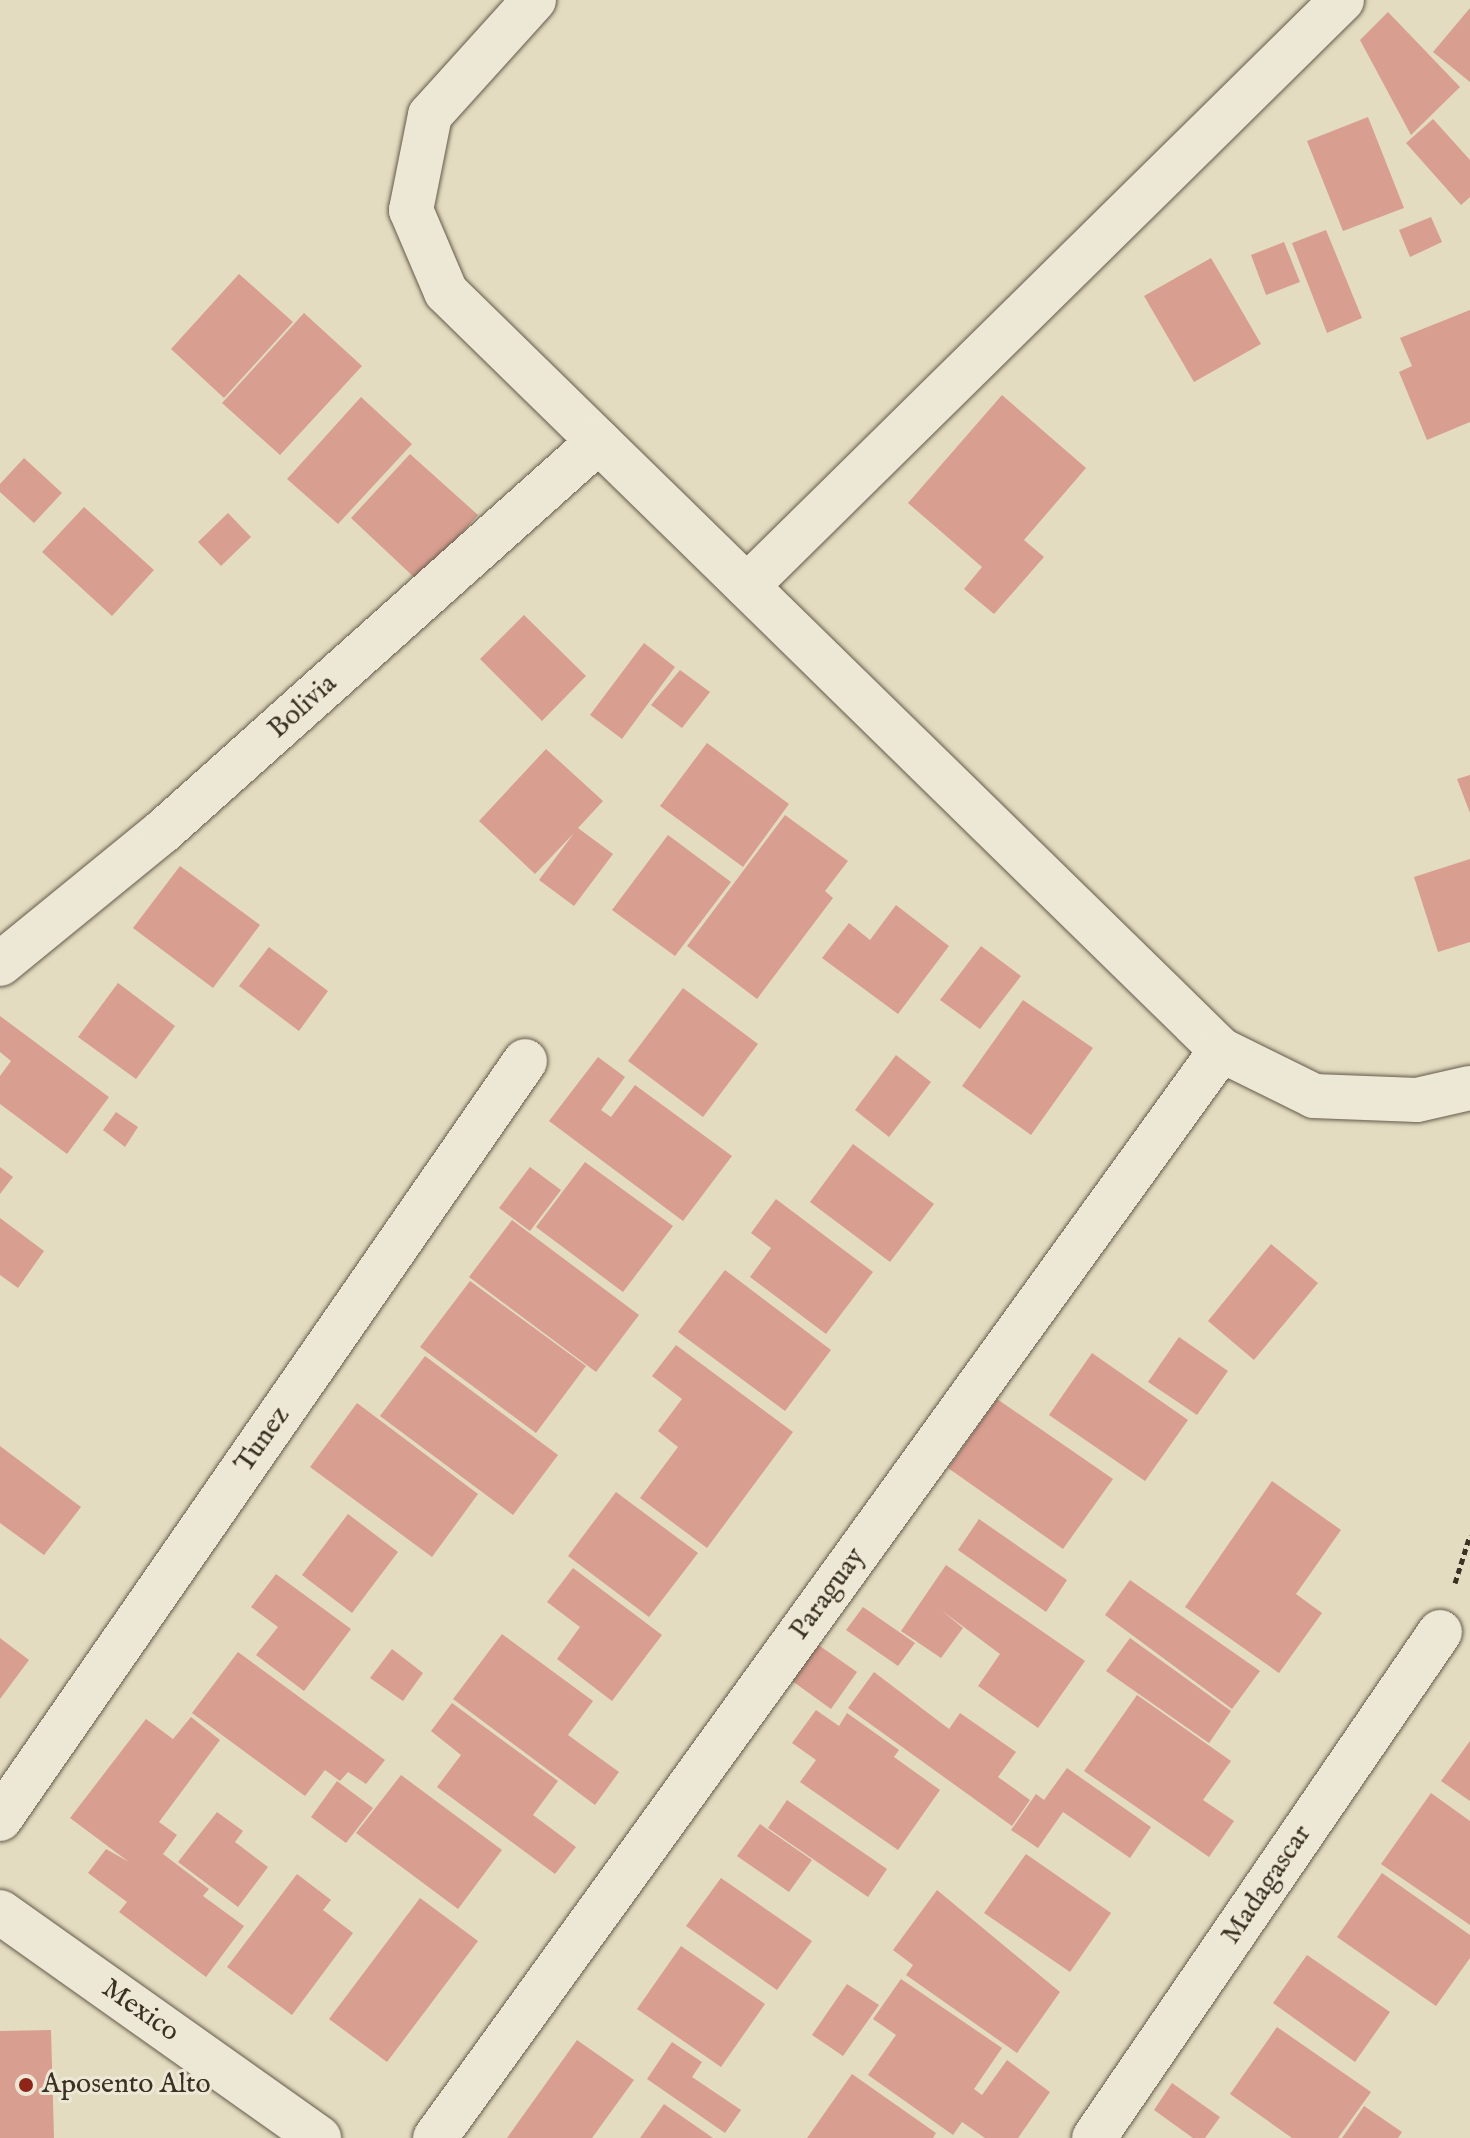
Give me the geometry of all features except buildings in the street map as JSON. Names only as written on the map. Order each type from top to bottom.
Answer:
[{"type":"street","points":[[534,0],[430,115],[411,210],[446,292],[1221,1050],[1314,1096],[1417,1100],[1470,1088]]},
{"type":"street","points":[[747,586],[1342,0]]},
{"type":"street","name":"Bolivia","points":[[0,964],[162,832],[599,441]]},
{"type":"street","name":"Paraguay","points":[[435,2138],[1221,1050]]},
{"type":"street","name":"Tunez","points":[[0,1819],[525,1061]]},
{"type":"street","name":"Madagascar","points":[[1094,2138],[1440,1632]]},
{"type":"street","name":"Mexico","points":[[0,1912],[291,2131]]},
{"type":"place","name":"Aposento Alto","points":[[26,2085]]}]
